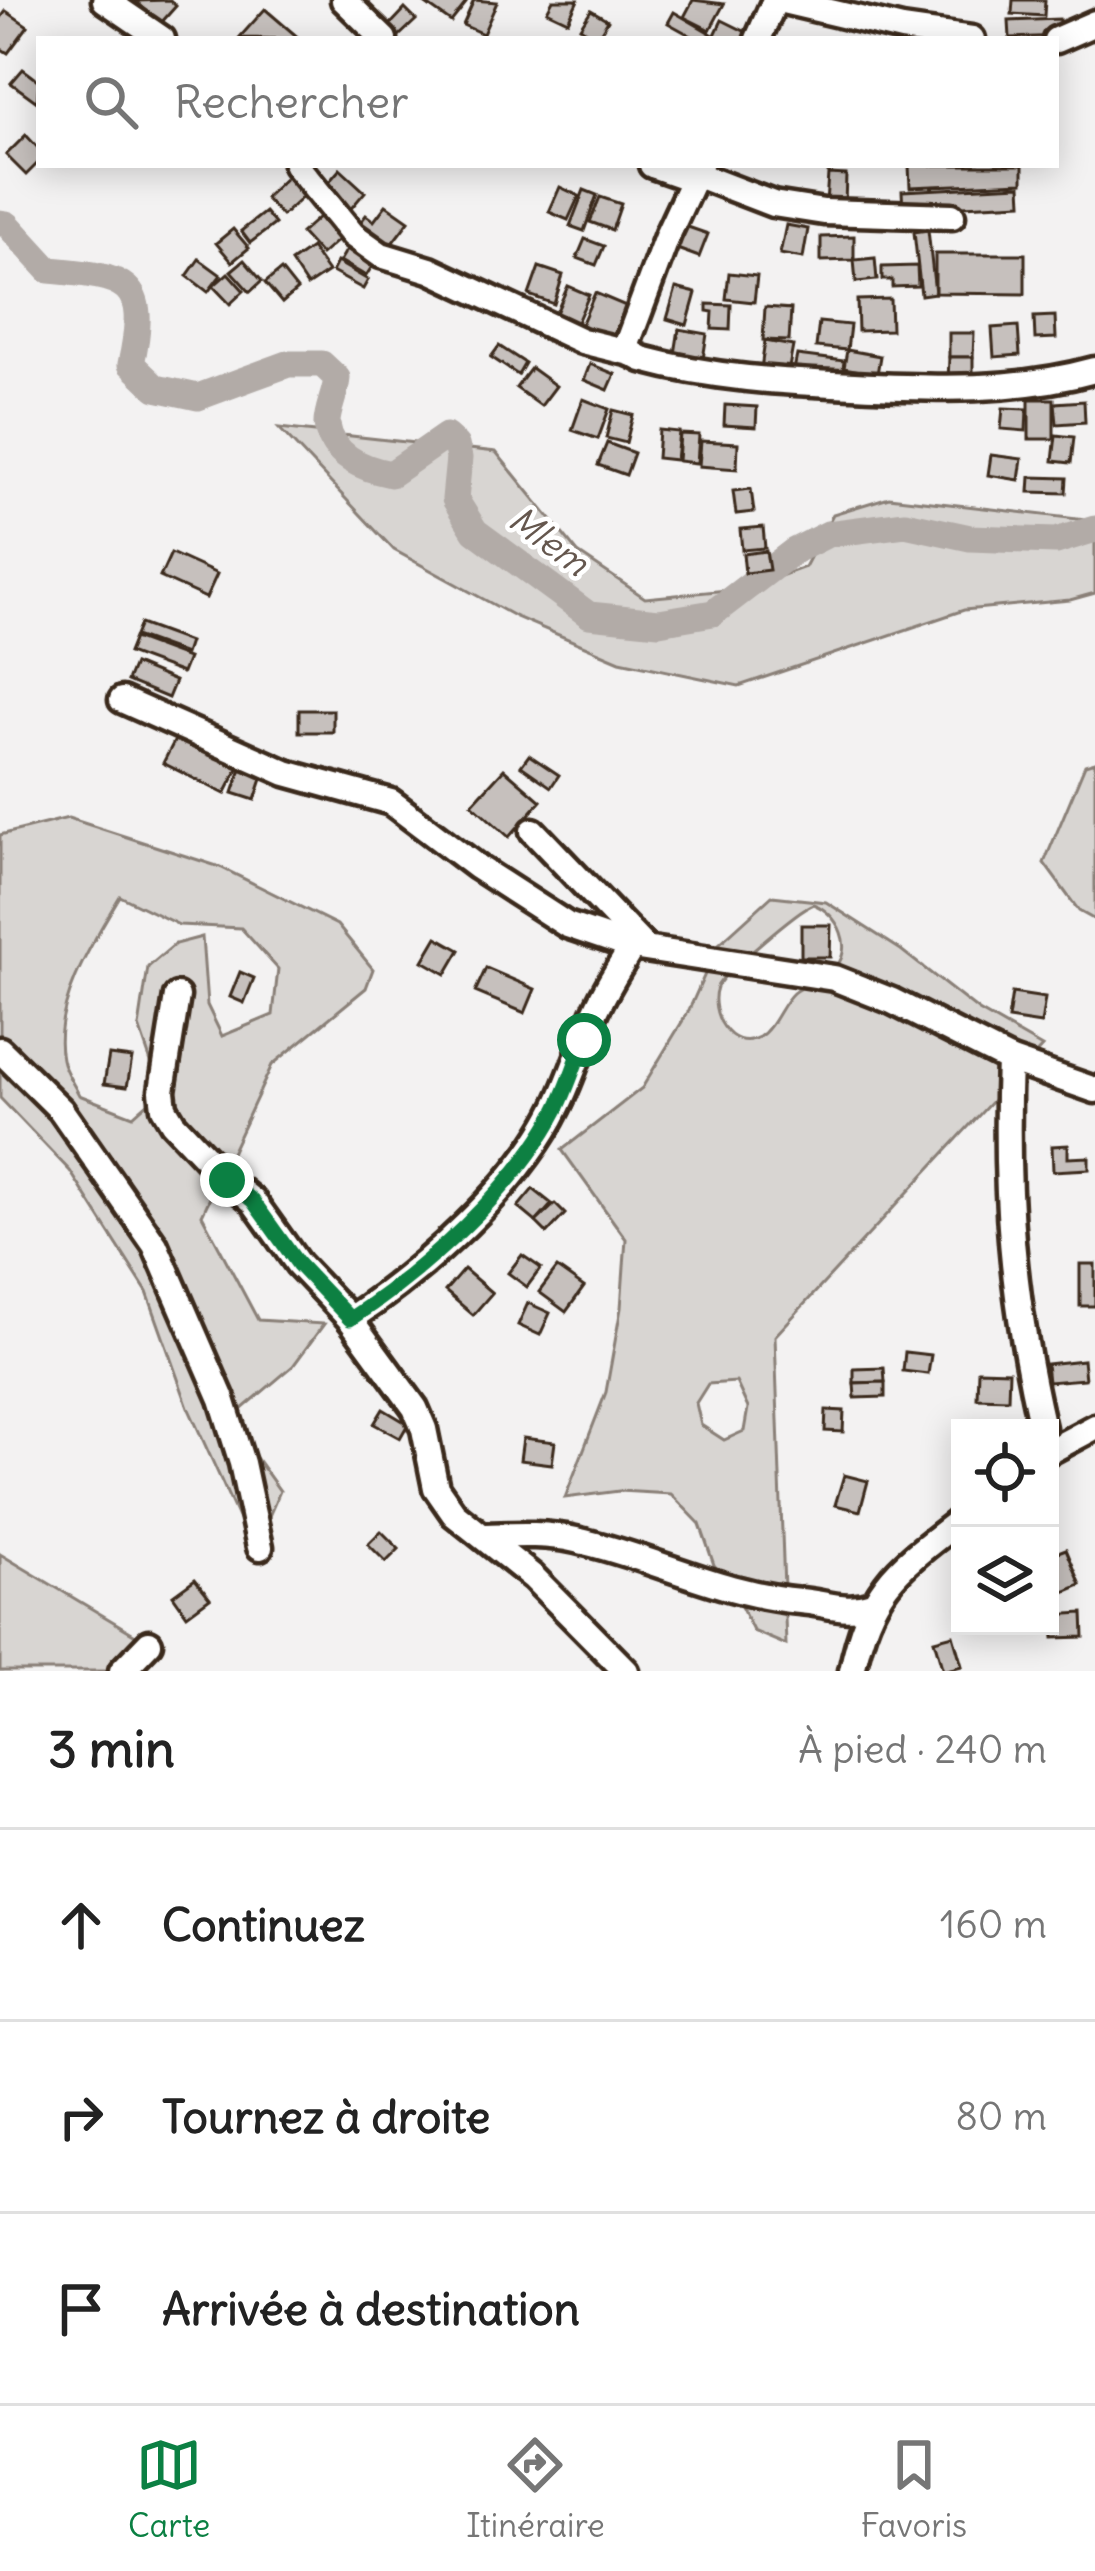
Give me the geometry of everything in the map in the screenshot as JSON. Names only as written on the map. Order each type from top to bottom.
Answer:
[{"type":"street","points":[[105,0],[158,36]]},
{"type":"street","points":[[344,0],[381,36]]},
{"type":"street","points":[[759,36],[777,0],[860,21],[953,36]]},
{"type":"street","points":[[1059,39],[1095,22]]},
{"type":"street","points":[[298,168],[353,235],[381,254],[484,293],[582,341],[676,369],[746,381],[905,387],[1029,384],[1095,370]]},
{"type":"street","points":[[631,353],[627,344],[634,322],[696,173],[790,207],[883,216],[952,216]]},
{"type":"street","points":[[122,700],[286,773],[392,802],[476,867],[567,925],[640,948],[834,978],[892,1001],[1009,1060],[1095,1090]]},
{"type":"street","points":[[533,830],[640,948]]},
{"type":"street","points":[[350,1319],[430,1257],[493,1194],[536,1142],[556,1110],[593,1016],[640,948]]},
{"type":"street","points":[[177,996],[162,1091],[164,1108],[173,1123],[253,1201],[298,1264],[350,1319],[415,1408],[443,1500],[454,1514],[579,1620],[626,1671]]},
{"type":"street","points":[[0,1050],[61,1110],[155,1245],[222,1399],[260,1547]]},
{"type":"street","points":[[1009,1060],[1005,1148],[1010,1251],[1040,1419]]},
{"type":"street","points":[[1059,1446],[1095,1426]]},
{"type":"street","points":[[852,1671],[873,1604],[907,1560],[951,1527]]},
{"type":"street","points":[[483,1536],[523,1534],[577,1540],[734,1592],[770,1599],[844,1609],[873,1604]]},
{"type":"street","points":[[122,1671],[149,1643]]},
{"type":"shaded area","points":[[279,428],[496,452],[578,553],[645,598],[748,588],[805,567],[833,514],[889,497],[1095,521],[1095,593],[1070,600],[964,610],[739,686],[620,661],[516,617],[394,550]]},
{"type":"shaded area","points":[[1095,762],[1095,920],[1079,911],[1044,863],[1085,765]]},
{"type":"shaded area","points":[[68,818],[220,867],[337,925],[373,969],[366,988],[272,1065],[202,1215],[258,1320],[324,1324],[293,1366],[229,1420],[280,1491],[259,1539],[260,1547],[240,1522],[188,1407],[147,1292],[70,1171],[0,1098],[0,835]],"holes":[[[120,896],[179,925],[241,928],[278,969],[273,1015],[222,1036],[207,1005],[202,937],[175,944],[148,967],[139,1027],[161,1091],[133,1116],[79,1095],[62,1059],[63,1018],[77,974],[110,913]]]},
{"type":"shaded area","points":[[772,896],[826,902],[901,950],[979,1011],[1042,1047],[775,1336],[786,1645],[753,1631],[714,1565],[700,1524],[671,1494],[619,1491],[565,1498],[606,1392],[621,1308],[626,1239],[562,1150],[642,1088],[688,1012],[718,945]],"holes":[[[813,904],[830,915],[841,932],[840,962],[829,974],[793,993],[759,1037],[748,1040],[731,1035],[719,1018],[717,987],[762,942]],[[736,1382],[748,1408],[744,1431],[724,1440],[701,1425],[696,1403],[708,1384]]]},
{"type":"shaded area","points":[[0,1554],[149,1643],[145,1671],[0,1671]]},
{"type":"building","points":[[170,0],[176,6],[160,24],[136,1]]},
{"type":"building","points":[[420,0],[462,0],[466,3],[451,22]]},
{"type":"building","points":[[474,0],[497,2],[483,34],[463,25]]},
{"type":"building","points":[[553,0],[578,0],[568,21],[547,11]]},
{"type":"building","points":[[693,0],[724,4],[710,30],[684,17]]},
{"type":"building","points":[[1013,0],[1045,0],[1044,16],[1012,14]]},
{"type":"building","points":[[265,9],[296,36],[241,36]]},
{"type":"building","points":[[405,9],[416,20],[399,36],[388,27]]},
{"type":"building","points":[[591,10],[608,20],[598,36],[580,27]]},
{"type":"building","points":[[6,11],[28,26],[8,53],[0,48],[0,19]]},
{"type":"building","points":[[674,12],[712,34],[692,36],[668,23]]},
{"type":"building","points":[[1059,19],[1060,36],[1010,36],[1009,21]]},
{"type":"building","points":[[722,20],[748,33],[746,36],[714,36]]},
{"type":"building","points":[[23,69],[36,79],[36,101],[11,83]]},
{"type":"building","points":[[26,135],[36,146],[36,165],[26,175],[6,155]]},
{"type":"building","points":[[909,168],[1023,168],[1023,182],[910,187]]},
{"type":"building","points":[[340,169],[365,192],[348,212],[322,190]]},
{"type":"building","points":[[291,173],[309,191],[282,216],[265,198]]},
{"type":"building","points":[[828,174],[846,175],[845,204],[826,203]]},
{"type":"building","points":[[1021,185],[1022,203],[903,209],[902,191]]},
{"type":"building","points":[[560,187],[579,196],[568,220],[549,212]]},
{"type":"building","points":[[584,190],[597,195],[584,231],[570,226]]},
{"type":"building","points":[[600,197],[621,204],[612,230],[590,222]]},
{"type":"building","points":[[386,205],[409,221],[387,250],[356,228],[366,215],[374,221]]},
{"type":"building","points":[[265,212],[275,224],[250,243],[241,231]]},
{"type":"building","points":[[320,216],[340,238],[321,255],[301,233]]},
{"type":"building","points":[[786,225],[808,229],[803,258],[780,254]]},
{"type":"building","points":[[685,226],[708,234],[699,257],[677,249]]},
{"type":"building","points":[[233,229],[249,248],[232,262],[216,243]]},
{"type":"building","points":[[928,230],[935,293],[921,295],[914,232]]},
{"type":"building","points":[[854,236],[854,260],[821,261],[821,237]]},
{"type":"building","points":[[585,239],[604,246],[596,265],[577,258]]},
{"type":"building","points":[[350,244],[376,260],[366,276],[340,261]]},
{"type":"building","points":[[311,248],[328,272],[307,286],[291,262]]},
{"type":"building","points":[[935,254],[1025,254],[1025,294],[935,293]]},
{"type":"building","points":[[875,258],[877,280],[856,282],[854,260]]},
{"type":"building","points":[[199,259],[221,275],[208,292],[187,276]]},
{"type":"building","points":[[244,260],[262,281],[250,292],[231,271]]},
{"type":"building","points":[[337,262],[368,280],[363,289],[332,272]]},
{"type":"building","points":[[917,266],[918,286],[892,287],[892,280],[882,280],[882,267]]},
{"type":"building","points":[[539,267],[563,275],[554,304],[529,295]]},
{"type":"building","points":[[281,270],[297,290],[282,303],[265,283]]},
{"type":"building","points":[[228,273],[244,291],[230,304],[213,286]]},
{"type":"building","points":[[729,273],[757,276],[754,302],[726,299]]},
{"type":"building","points":[[568,286],[589,295],[573,331],[552,322]]},
{"type":"building","points":[[676,288],[696,293],[687,325],[667,319]]},
{"type":"building","points":[[595,293],[626,306],[609,345],[578,332]]},
{"type":"building","points":[[890,299],[891,330],[858,331],[857,300]]},
{"type":"building","points":[[707,304],[731,305],[730,330],[712,329],[713,312],[707,311]]},
{"type":"building","points":[[765,307],[791,309],[789,341],[763,340]]},
{"type":"building","points":[[1055,316],[1056,338],[1035,339],[1034,317]]},
{"type":"building","points":[[819,322],[850,325],[847,350],[816,347]]},
{"type":"building","points":[[1018,326],[1020,355],[994,357],[992,328]]},
{"type":"building","points":[[679,329],[707,334],[703,359],[675,354]]},
{"type":"building","points":[[949,333],[974,333],[973,357],[949,357]]},
{"type":"building","points":[[765,341],[793,346],[788,373],[761,369]]},
{"type":"building","points":[[499,346],[525,363],[518,375],[491,357]]},
{"type":"building","points":[[847,350],[880,356],[877,374],[844,368]]},
{"type":"building","points":[[797,355],[844,361],[842,377],[794,370]]},
{"type":"building","points":[[949,357],[973,357],[973,383],[948,382]]},
{"type":"building","points":[[590,364],[615,374],[608,390],[584,380]]},
{"type":"building","points":[[531,368],[556,386],[541,406],[516,388]]},
{"type":"building","points":[[583,399],[609,409],[598,439],[572,430]]},
{"type":"building","points":[[1029,399],[1054,399],[1054,439],[1029,439]]},
{"type":"building","points":[[1084,401],[1085,422],[1057,424],[1055,403]]},
{"type":"building","points":[[725,405],[757,407],[756,427],[724,425]]},
{"type":"building","points":[[1003,408],[1027,409],[1026,431],[1001,429]]},
{"type":"building","points":[[613,410],[633,415],[626,443],[606,438]]},
{"type":"building","points":[[659,430],[679,432],[676,460],[657,458]]},
{"type":"building","points":[[680,434],[699,435],[697,463],[678,461]]},
{"type":"building","points":[[1056,435],[1074,437],[1071,463],[1053,461]]},
{"type":"building","points":[[701,441],[738,443],[737,469],[699,466]]},
{"type":"building","points":[[607,443],[634,453],[626,475],[598,465]]},
{"type":"building","points":[[991,455],[1022,459],[1019,480],[988,475]]},
{"type":"building","points":[[1030,477],[1067,478],[1066,493],[1029,492]]},
{"type":"building","points":[[751,489],[754,512],[736,514],[733,491]]},
{"type":"building","points":[[763,527],[765,548],[742,550],[740,529]]},
{"type":"building","points":[[766,551],[769,570],[745,573],[743,554]]},
{"type":"building","points":[[171,553],[217,574],[206,598],[160,577]]},
{"type":"building","points":[[140,624],[189,642],[185,654],[135,636]]},
{"type":"building","points":[[134,638],[188,658],[182,673],[128,653]]},
{"type":"building","points":[[134,664],[175,681],[168,698],[127,681]]},
{"type":"building","points":[[299,710],[333,710],[333,732],[299,732]]},
{"type":"building","points":[[180,730],[242,761],[225,794],[163,763]]},
{"type":"building","points":[[529,755],[559,775],[551,787],[521,766]]},
{"type":"building","points":[[241,769],[263,776],[255,800],[233,793]]},
{"type":"building","points":[[504,769],[541,801],[509,837],[472,804]]},
{"type":"building","points":[[801,925],[831,925],[830,957],[801,957]]},
{"type":"building","points":[[437,937],[460,950],[446,974],[423,961]]},
{"type":"building","points":[[486,968],[535,989],[525,1013],[475,992]]},
{"type":"building","points":[[240,972],[254,978],[244,1003],[230,997]]},
{"type":"building","points":[[1012,993],[1045,998],[1041,1024],[1008,1019]]},
{"type":"building","points":[[109,1055],[132,1058],[127,1087],[104,1084]]},
{"type":"building","points":[[1068,1145],[1068,1158],[1089,1157],[1089,1169],[1053,1171],[1052,1146]]},
{"type":"building","points":[[533,1189],[552,1204],[536,1222],[518,1207]]},
{"type":"building","points":[[555,1204],[565,1214],[547,1233],[536,1222]]},
{"type":"building","points":[[522,1255],[541,1268],[527,1287],[508,1273]]},
{"type":"building","points":[[1080,1264],[1095,1264],[1095,1306],[1080,1306]]},
{"type":"building","points":[[557,1268],[584,1287],[566,1312],[539,1292]]},
{"type":"building","points":[[464,1269],[492,1293],[473,1315],[445,1291]]},
{"type":"building","points":[[528,1303],[550,1313],[540,1335],[518,1325]]},
{"type":"building","points":[[905,1352],[931,1355],[928,1374],[903,1371]]},
{"type":"building","points":[[1083,1360],[1085,1379],[1048,1382],[1046,1364]]},
{"type":"building","points":[[884,1368],[885,1382],[854,1383],[854,1369]]},
{"type":"building","points":[[978,1370],[1009,1371],[1008,1399],[977,1398]]},
{"type":"building","points":[[885,1382],[885,1397],[855,1398],[854,1383]]},
{"type":"building","points":[[383,1409],[408,1424],[400,1438],[374,1424]]},
{"type":"building","points":[[826,1410],[844,1411],[843,1432],[825,1431]]},
{"type":"building","points":[[523,1438],[555,1442],[552,1464],[520,1460]]},
{"type":"building","points":[[844,1475],[868,1481],[860,1511],[835,1505]]},
{"type":"building","points":[[381,1531],[399,1549],[386,1562],[368,1544]]},
{"type":"building","points":[[1066,1549],[1081,1585],[1059,1594],[1059,1552]]},
{"type":"building","points":[[195,1579],[210,1598],[187,1615],[173,1595]]},
{"type":"building","points":[[1083,1613],[1084,1637],[1054,1638],[1059,1635],[1059,1615]]},
{"type":"building","points":[[953,1635],[962,1666],[943,1671],[934,1640]]},
{"type":"waterway","name":"Mlem","points":[[0,223],[7,224],[49,270],[97,276],[126,288],[137,314],[131,364],[156,388],[198,397],[288,364],[322,364],[337,378],[327,420],[330,436],[351,460],[391,474],[446,436],[456,445],[459,458],[455,499],[475,531],[589,615],[659,622],[713,613],[794,551],[828,534],[905,524],[970,538],[1056,541],[1095,529]]},
{"type":"route","points":[[227,1180],[253,1201],[298,1264],[350,1319],[430,1257],[507,1179],[556,1110],[584,1040]]}]
